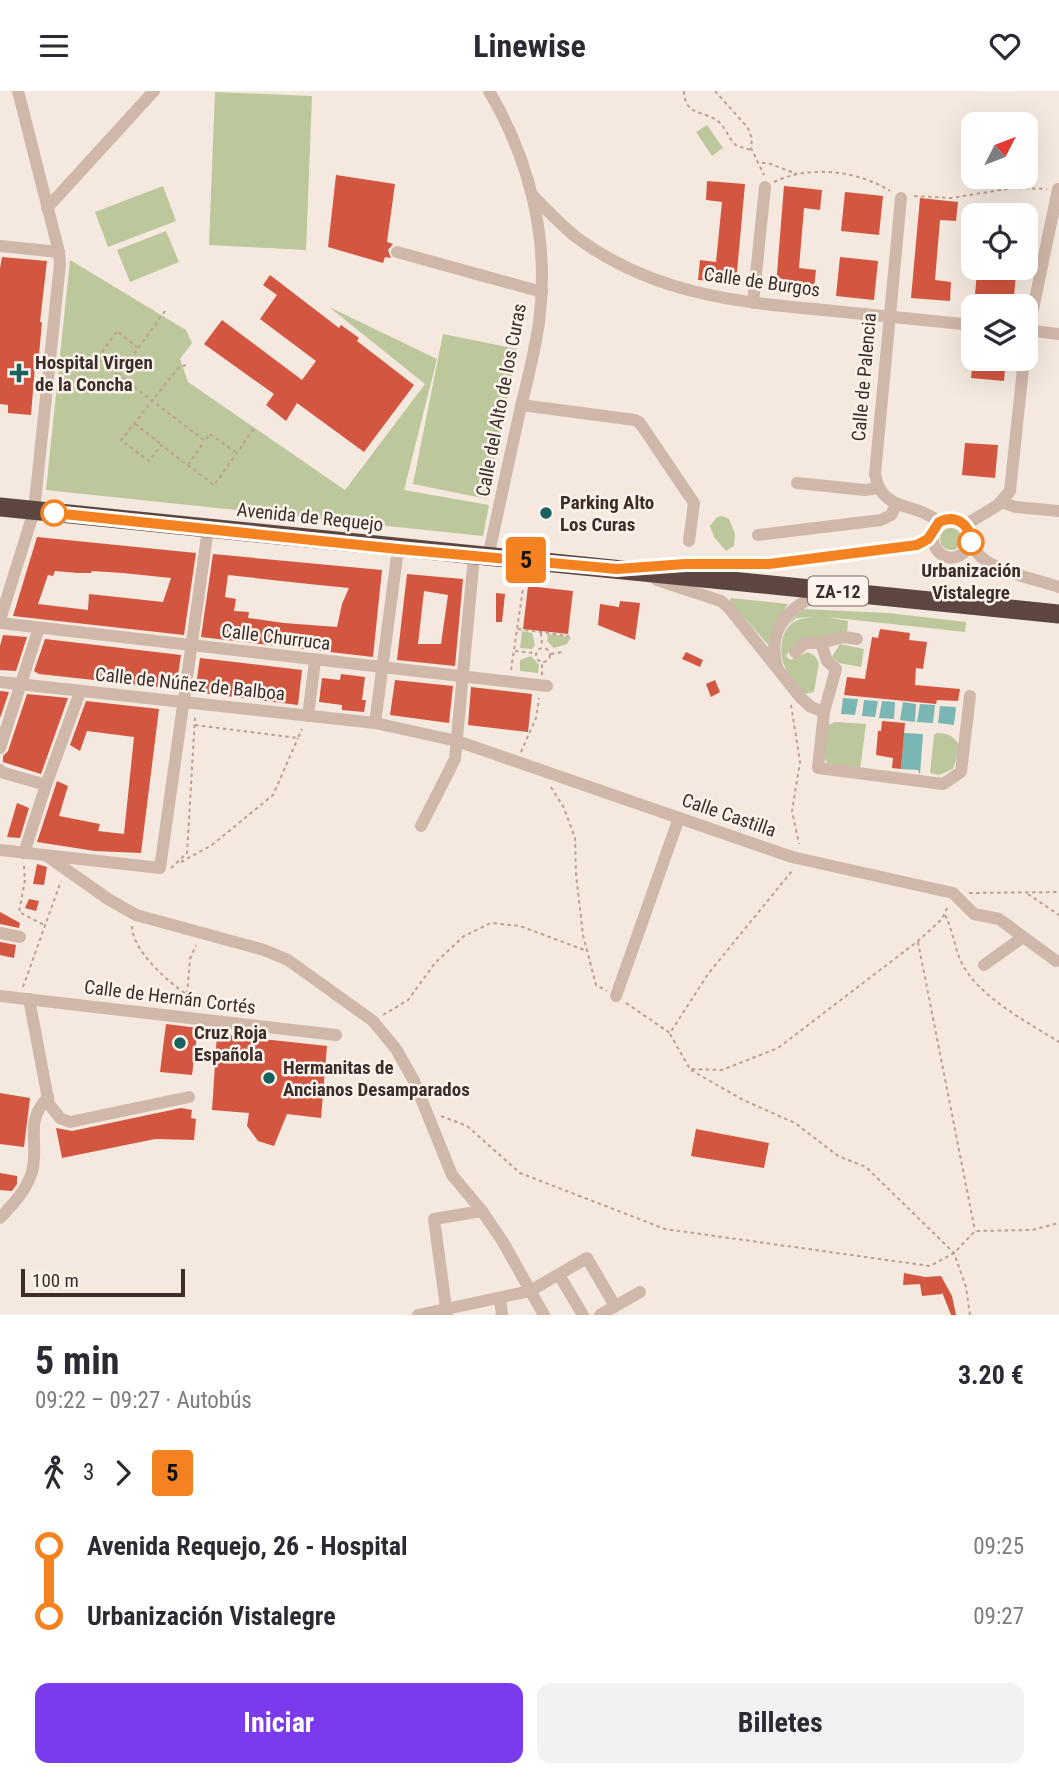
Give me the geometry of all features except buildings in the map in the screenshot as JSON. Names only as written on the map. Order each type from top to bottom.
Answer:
[{"type":"highway","name":"Avenida de Requejo","points":[[0,507],[1059,614]]},
{"type":"street","points":[[0,622],[34,511],[60,264],[18,91]]},
{"type":"street","points":[[47,208],[154,91]]},
{"type":"street","name":"Calle del Alto de los Curas","points":[[421,826],[455,759],[461,677],[481,556],[522,405],[537,337],[542,292],[540,239],[533,196],[517,146],[489,91]]},
{"type":"street","points":[[753,303],[765,187]]},
{"type":"street","points":[[1035,294],[1059,189]]},
{"type":"street","name":"Calle de Burgos","points":[[533,196],[565,227],[604,254],[658,281],[702,294],[753,303],[961,324]]},
{"type":"street","name":"Calle de Palencia","points":[[879,488],[875,472],[901,198]]},
{"type":"street","points":[[540,239],[552,225],[565,227]]},
{"type":"street","points":[[0,246],[59,252]]},
{"type":"street","points":[[397,251],[542,292]]},
{"type":"street","points":[[1038,334],[1059,334]]},
{"type":"street","points":[[965,525],[1002,502],[1008,494],[1012,482],[1023,371]]},
{"type":"street","points":[[522,405],[635,420],[640,423],[694,503],[689,541]]},
{"type":"street","points":[[797,483],[865,490],[879,488],[896,505],[925,512],[939,522]]},
{"type":"street","points":[[1002,502],[1015,507],[1059,511]]},
{"type":"street","points":[[758,535],[881,520],[891,515],[896,505]]},
{"type":"street","points":[[971,541],[964,553],[949,557],[936,549],[932,535],[939,522],[952,519],[965,525],[970,531],[977,553],[990,563],[1059,587]]},
{"type":"street","points":[[0,850],[160,868],[208,529]]},
{"type":"street","points":[[617,569],[685,564],[769,564],[917,545],[932,535]]},
{"type":"street","points":[[375,723],[398,549]]},
{"type":"street","name":"Avenida de Requejo","points":[[617,569],[721,601],[793,689],[811,707],[824,712]]},
{"type":"street","points":[[780,673],[774,656],[774,642],[786,615],[806,600],[836,591]]},
{"type":"street","name":"Calle Churruca","points":[[0,622],[544,686]]},
{"type":"street","points":[[0,748],[39,628]]},
{"type":"street","points":[[795,652],[805,643],[821,643],[843,637],[857,639]]},
{"type":"street","points":[[821,643],[824,656],[836,670],[824,712],[818,768],[943,784],[961,772],[970,696]]},
{"type":"street","points":[[308,716],[315,661]]},
{"type":"street","name":"Calle de Núñez de Balboa","points":[[0,682],[375,723]]},
{"type":"street","points":[[24,853],[80,692]]},
{"type":"street","name":"Calle Castilla","points":[[375,723],[457,741],[802,860],[953,893],[974,915],[999,919],[1056,961]]},
{"type":"street","points":[[0,770],[46,785]]},
{"type":"street","points":[[616,996],[679,818]]},
{"type":"street","points":[[47,856],[108,899],[136,915],[264,950],[288,960],[373,1021],[396,1048],[414,1081],[452,1175],[503,1242],[544,1315]]},
{"type":"street","points":[[0,933],[20,937]]},
{"type":"street","points":[[984,965],[1023,937]]},
{"type":"street","name":"Calle de Hernán Cortés","points":[[0,996],[336,1035]]},
{"type":"street","points":[[24,999],[48,1097],[54,1112],[70,1122],[189,1097]]},
{"type":"street","points":[[0,1218],[27,1185],[34,1159],[35,1114],[48,1097]]},
{"type":"street","points":[[447,1312],[434,1219],[482,1211]]},
{"type":"street","points":[[418,1315],[447,1312],[530,1291],[587,1258],[615,1306]]},
{"type":"street","points":[[559,1275],[583,1315]]},
{"type":"street","points":[[600,1315],[640,1291]]},
{"type":"street","points":[[500,1299],[502,1315]]},
{"type":"path","points":[[684,91],[691,109],[720,123],[737,146],[752,150]]},
{"type":"path","points":[[715,91],[748,128],[752,150],[764,174],[765,187],[788,176],[835,173],[886,188],[901,198],[917,195],[951,198],[1013,188],[1059,189]]},
{"type":"path","points":[[760,163],[768,163],[798,174]]},
{"type":"path","points":[[119,375],[165,311]]},
{"type":"path","points":[[139,348],[117,331],[97,359],[205,441]]},
{"type":"path","points":[[161,445],[149,461],[121,440],[179,367],[186,365]]},
{"type":"path","points":[[134,424],[214,485],[256,426]]},
{"type":"path","points":[[188,465],[210,434],[236,454]]},
{"type":"path","points":[[509,682],[528,561]]},
{"type":"path","points":[[517,629],[569,636]]},
{"type":"path","points":[[541,632],[543,647],[550,654]]},
{"type":"path","points":[[514,651],[536,653],[543,647]]},
{"type":"path","points":[[550,654],[562,652]]},
{"type":"path","points":[[536,653],[538,660],[542,662],[549,659],[550,654]]},
{"type":"path","points":[[516,762],[536,718],[544,686]]},
{"type":"path","points":[[670,1033],[708,974],[802,860],[792,811],[800,762],[791,711],[793,689]]},
{"type":"path","points":[[160,868],[174,868],[187,853],[196,705]]},
{"type":"path","points":[[178,863],[212,845],[273,795],[308,716]]},
{"type":"path","points":[[194,725],[299,738]]},
{"type":"path","points":[[542,771],[564,808],[575,838],[576,874],[587,951],[596,985],[670,1033],[690,1069],[743,1100],[795,1123],[838,1156],[866,1167],[954,1253],[967,1287],[970,1315]]},
{"type":"path","points":[[24,853],[25,880],[19,912],[45,925]]},
{"type":"path","points":[[24,999],[45,925],[65,869]]},
{"type":"path","points":[[690,1069],[722,1070],[778,1048],[918,941],[942,919],[953,893],[1059,892]]},
{"type":"path","points":[[1026,893],[1059,915]]},
{"type":"path","points":[[944,914],[952,929],[959,958],[974,982],[1013,1014],[1059,1042]]},
{"type":"path","points":[[136,915],[131,929],[139,947],[157,970],[187,995],[223,1012]]},
{"type":"path","points":[[373,1021],[408,1000],[435,963],[464,936],[491,923],[520,926],[587,951]]},
{"type":"path","points":[[187,995],[190,959],[202,934]]},
{"type":"path","points":[[918,941],[975,1231]]},
{"type":"path","points":[[425,1109],[467,1126],[520,1173],[665,1229],[930,1266],[954,1253],[975,1231],[1032,1230],[1059,1223]]},
{"type":"green space","points":[[215,92],[312,96],[306,250],[209,245]]},
{"type":"green space","points":[[707,125],[723,148],[712,156],[696,132]]},
{"type":"green space","points":[[163,186],[176,221],[108,247],[95,212]]},
{"type":"green space","points":[[166,231],[179,262],[130,282],[117,250]]},
{"type":"green space","points":[[70,260],[186,330],[192,343],[180,359],[188,382],[345,490],[425,384],[329,307],[437,359],[404,490],[489,505],[483,536],[46,490]]},
{"type":"green space","points":[[443,334],[517,349],[487,499],[413,484]]},
{"type":"green space","points":[[717,517],[729,519],[735,534],[734,546],[726,551],[714,537],[710,526]]},
{"type":"green space","points":[[951,528],[959,531],[962,539],[959,547],[951,550],[943,547],[940,539],[943,531]]},
{"type":"green space","points":[[731,598],[788,604],[772,630],[769,646],[730,601]]},
{"type":"green space","points":[[803,609],[888,613],[966,622],[965,632],[827,617],[848,621],[847,635],[792,648],[786,656],[790,660],[808,652],[815,656],[819,663],[814,692],[805,694],[787,671],[781,647],[784,634],[792,623],[814,617],[796,618],[787,627]]},
{"type":"green space","points":[[522,631],[532,633],[535,645],[532,649],[520,648]]},
{"type":"green space","points":[[548,634],[571,637],[567,644],[554,648],[547,641]]},
{"type":"green space","points":[[840,644],[864,649],[861,667],[839,663],[832,657]]},
{"type":"green space","points":[[531,656],[539,665],[538,673],[520,671],[520,660]]},
{"type":"green space","points":[[835,722],[866,724],[860,770],[827,763],[824,757],[828,725]]},
{"type":"green space","points":[[937,733],[951,736],[960,747],[953,769],[939,775],[930,773],[934,735]]},
{"type":"water","points":[[843,698],[858,699],[855,715],[841,714]]},
{"type":"water","points":[[864,700],[878,701],[875,717],[862,716]]},
{"type":"water","points":[[882,701],[895,702],[894,719],[879,718]]},
{"type":"water","points":[[903,702],[916,704],[915,722],[900,720]]},
{"type":"water","points":[[920,704],[935,705],[933,723],[917,722]]},
{"type":"water","points":[[940,706],[956,707],[954,725],[938,723]]},
{"type":"water","points":[[904,733],[923,734],[920,775],[918,770],[901,769]]},
{"type":"bus line","name":"5","points":[[54,513],[617,569],[685,564],[769,564],[917,545],[932,535],[939,522],[950,519],[960,521],[967,527],[971,542]]},
{"type":"place","name":"Hospital Virgen de la Concha","points":[[19,373]]},
{"type":"place","name":"Parking Alto Los Curas","points":[[546,513]]},
{"type":"place","name":"Urbanización Vistalegre","points":[[971,542]]},
{"type":"place","name":"Cruz Roja Española","points":[[180,1043]]},
{"type":"place","name":"Hermanitas de Ancianos Desamparados","points":[[269,1078]]}]
